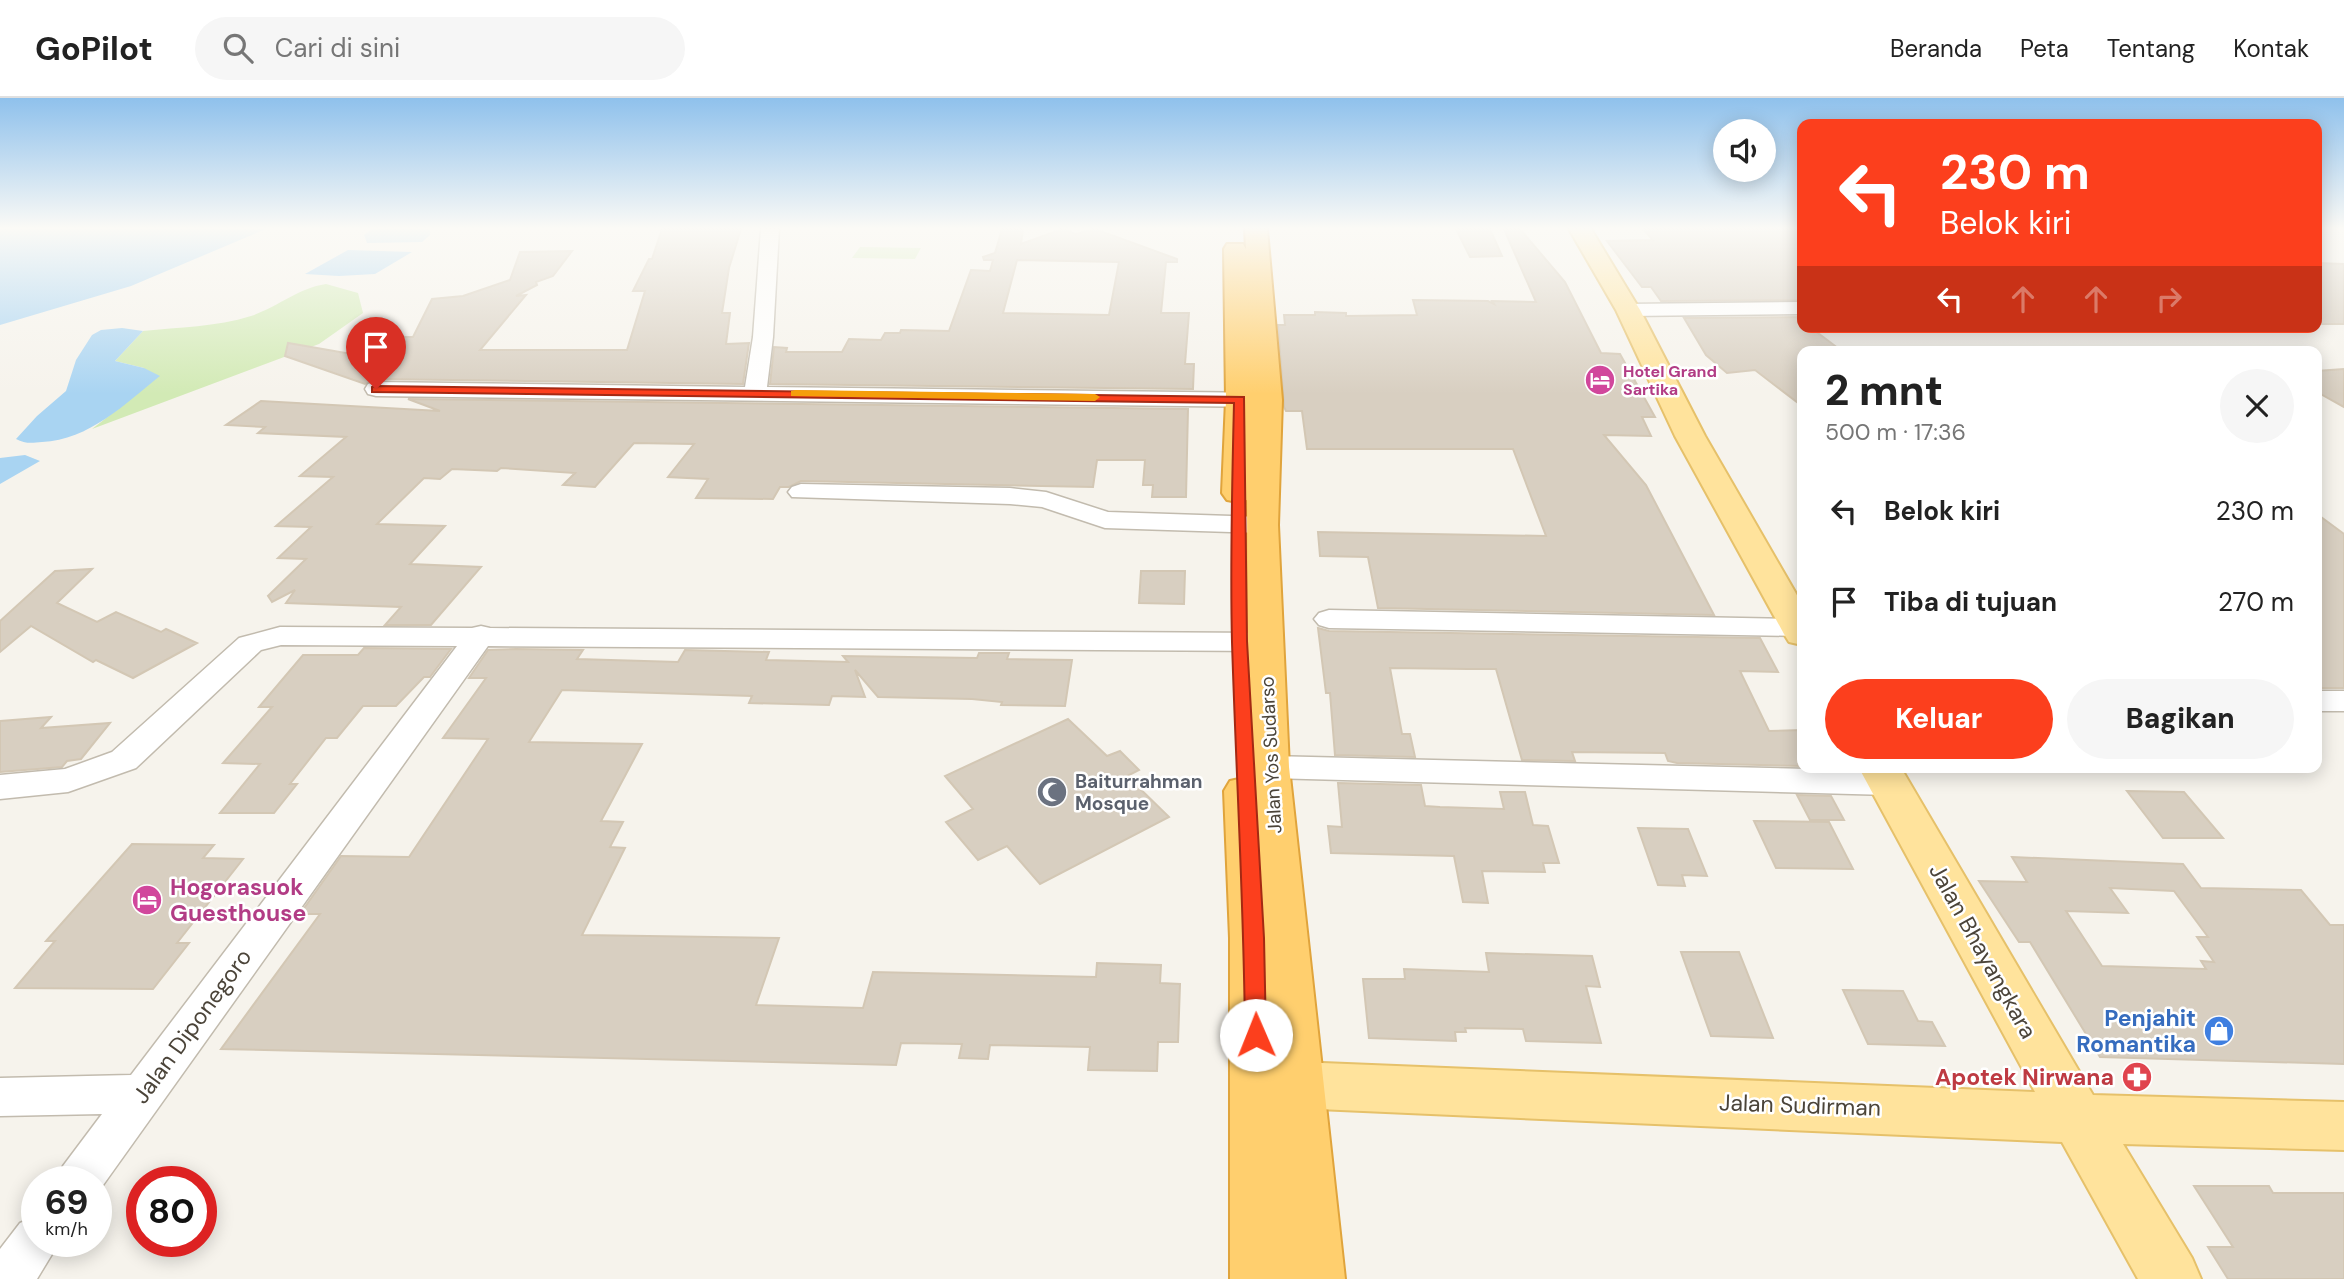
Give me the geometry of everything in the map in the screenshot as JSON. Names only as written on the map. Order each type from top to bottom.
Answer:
[{"type":"highway","name":"Jalan Yos Sudarso","points":[[1248,284],[1254,400],[1250,525],[1254,938],[1276,1084],[1315,1279]]},
{"type":"highway","name":"Jalan Yos Sudarso","points":[[1253,641],[1268,768],[1276,1084],[1260,1279]]},
{"type":"main road","points":[[1613,284],[1690,436],[1797,624]]},
{"type":"main road","name":"Jalan Bhayangkara","points":[[1885,776],[2171,1279]]},
{"type":"main road","name":"Jalan Sudirman","points":[[1276,1084],[2344,1125]]},
{"type":"street","points":[[755,393],[767,284]]},
{"type":"street","points":[[1628,310],[1797,308]]},
{"type":"street","points":[[376,389],[1254,400]]},
{"type":"street","points":[[801,492],[1010,496],[1046,500],[1105,520],[1250,525]]},
{"type":"street","points":[[1329,619],[1797,631]]},
{"type":"street","name":"Jalan Diponegoro","points":[[90,1166],[481,635]]},
{"type":"street","points":[[0,787],[68,780],[124,760],[250,644],[280,636],[1253,641]]},
{"type":"street","points":[[2322,701],[2344,701]]},
{"type":"street","points":[[1268,768],[1885,776]]},
{"type":"street","points":[[0,1097],[143,1094]]},
{"type":"street","points":[[8,1279],[24,1257]]},
{"type":"green space","points":[[326,284],[358,293],[363,313],[319,344],[92,429],[123,405],[144,368],[115,361],[143,331],[238,320],[316,286]]},
{"type":"water","points":[[0,284],[135,284],[131,286],[0,325]]},
{"type":"water","points":[[122,328],[143,331],[115,361],[144,368],[160,376],[106,419],[75,435],[35,443],[16,439],[66,391],[76,360],[92,335],[101,330]]},
{"type":"water","points":[[25,455],[40,461],[0,484],[0,458]]},
{"type":"building","points":[[498,284],[537,285],[516,296],[526,295],[480,350],[627,350],[645,291],[633,291],[636,284],[726,284],[722,313],[730,313],[726,344],[749,343],[743,384],[376,379],[365,384],[285,356],[288,343],[374,358],[398,337],[413,337],[432,299],[463,296]]},
{"type":"building","points":[[966,284],[1011,284],[1003,313],[1109,315],[1115,284],[1164,284],[1161,313],[1189,313],[1185,364],[1194,364],[1193,389],[770,384],[774,347],[787,348],[786,352],[842,352],[849,339],[881,340],[885,333],[900,333],[901,330],[949,331]]},
{"type":"building","points":[[1528,284],[1566,284],[1601,353],[1620,354],[1655,417],[1642,417],[1651,436],[1604,435],[1646,485],[1714,615],[1378,608],[1368,557],[1320,556],[1318,532],[1546,536],[1513,449],[1307,449],[1302,411],[1286,411],[1284,407],[1278,325],[1285,325],[1284,315],[1315,315],[1315,312],[1346,313],[1346,316],[1417,315],[1413,300],[1488,301],[1494,304],[1492,301],[1536,302]]},
{"type":"building","points":[[1640,284],[1797,284],[1797,300],[1661,301],[1651,287],[1642,287]]},
{"type":"building","points":[[2322,284],[2344,284],[2344,324],[2322,324]]},
{"type":"building","points":[[1797,317],[1797,333],[1818,333],[1835,346],[1797,346],[1797,402],[1755,370],[1727,373],[1706,355],[1684,318]]},
{"type":"building","points":[[2344,369],[2344,407],[2322,395],[2322,371]]},
{"type":"building","points":[[408,399],[1188,409],[1186,497],[1152,497],[1153,485],[1143,485],[1145,460],[1097,460],[1093,487],[801,481],[789,487],[780,487],[773,499],[696,498],[708,479],[668,477],[694,444],[634,443],[595,487],[563,485],[575,473],[501,468],[497,471],[452,469],[440,479],[424,478],[377,524],[445,526],[410,564],[481,567],[431,625],[385,625],[401,607],[286,603],[295,590],[272,602],[268,596],[306,559],[278,558],[311,527],[276,526],[333,477],[300,476],[346,437],[258,433],[265,427],[226,425],[261,401],[440,411]]},
{"type":"building","points":[[2322,518],[2344,534],[2344,688],[2322,688]]},
{"type":"building","points":[[92,569],[57,603],[97,622],[116,612],[161,632],[166,629],[197,643],[133,678],[96,660],[93,662],[31,626],[0,652],[0,621],[55,571]]},
{"type":"building","points":[[1141,571],[1185,571],[1184,604],[1139,603]]},
{"type":"building","points":[[1318,628],[1329,631],[1760,638],[1778,672],[1740,671],[1769,731],[1797,730],[1797,766],[1677,763],[1668,761],[1665,753],[1572,752],[1575,761],[1522,760],[1496,669],[1390,668],[1402,734],[1410,734],[1415,757],[1335,755],[1330,693],[1326,693]]},
{"type":"building","points":[[364,648],[451,649],[430,677],[424,677],[396,706],[363,706],[337,738],[326,738],[290,784],[297,784],[274,813],[220,813],[260,764],[223,763],[272,707],[259,707],[303,655],[358,655]]},
{"type":"building","points":[[488,650],[583,650],[577,659],[678,662],[685,650],[769,652],[766,660],[848,662],[843,656],[977,658],[979,653],[1009,653],[1007,659],[1072,660],[1065,706],[1001,705],[1002,702],[972,699],[878,697],[855,670],[865,697],[832,696],[829,705],[749,703],[752,696],[562,690],[529,742],[642,744],[601,821],[623,822],[610,847],[625,848],[582,935],[779,938],[756,1005],[863,1008],[873,972],[1096,977],[1097,963],[1161,965],[1160,983],[1180,984],[1178,1042],[1158,1042],[1157,1071],[1088,1070],[1090,1047],[990,1045],[988,1059],[959,1058],[962,1044],[901,1043],[896,1065],[221,1049],[320,914],[300,914],[341,856],[409,857],[488,739],[443,738],[486,678],[469,678]]},
{"type":"building","points":[[51,717],[41,728],[110,723],[81,759],[67,761],[62,767],[0,772],[0,721]]},
{"type":"building","name":"Baiturrahman Mosque","points":[[1068,719],[1107,756],[1120,751],[1139,770],[1127,776],[1169,817],[1040,884],[1007,846],[978,860],[946,822],[973,809],[945,776]]},
{"type":"building","points":[[1338,783],[1421,785],[1425,806],[1440,807],[1504,809],[1500,792],[1525,792],[1533,825],[1548,826],[1559,863],[1543,863],[1545,872],[1482,871],[1488,903],[1463,902],[1454,856],[1331,853],[1328,826],[1342,827]]},
{"type":"building","points":[[2127,791],[2184,792],[2223,838],[2163,838]]},
{"type":"building","points":[[1797,795],[1831,796],[1844,820],[1810,820]]},
{"type":"building","points":[[1754,821],[1829,822],[1853,869],[1776,868]]},
{"type":"building","points":[[1638,828],[1688,829],[1707,876],[1682,875],[1685,886],[1658,885]]},
{"type":"building","points":[[132,844],[214,845],[203,858],[243,859],[177,943],[189,943],[153,989],[15,988],[55,941],[46,941]]},
{"type":"building","points":[[2012,857],[2183,864],[2201,888],[2301,890],[2330,925],[2344,925],[2344,1064],[2100,1057],[2030,942],[2019,942],[1979,881],[2027,882]],"holes":[[[2110,888],[2174,891],[2208,937],[2197,937],[2214,962],[2201,961],[2206,969],[2102,966],[2066,911],[2128,913]]]},
{"type":"building","points":[[1681,952],[1739,952],[1773,1038],[1711,1036]]},
{"type":"building","points":[[1486,953],[1592,956],[1600,987],[1586,986],[1601,1043],[1526,1041],[1523,1029],[1465,1028],[1466,1032],[1455,1032],[1456,1041],[1369,1038],[1363,979],[1405,979],[1404,969],[1489,972]]},
{"type":"building","points":[[1843,990],[1903,991],[1918,1021],[1932,1022],[1945,1046],[1868,1044]]},
{"type":"building","points":[[2194,1186],[2269,1186],[2273,1193],[2344,1193],[2344,1279],[2228,1279],[2208,1247],[2233,1247]]},
{"type":"slow traffic","points":[[795,393],[1095,397]]},
{"type":"place","name":"Hotel Grand Sartika","points":[[1600,380]]},
{"type":"place","name":"Baiturrahman Mosque","points":[[1052,792]]},
{"type":"place","name":"Hogorasuok Guesthouse","points":[[147,900]]},
{"type":"place","name":"Penjahit Romantika","points":[[2219,1031]]},
{"type":"place","name":"Apotek Nirwana","points":[[2137,1077]]},
{"type":"route","points":[[376,389],[1240,400],[1237,525],[1256,1035]]}]
